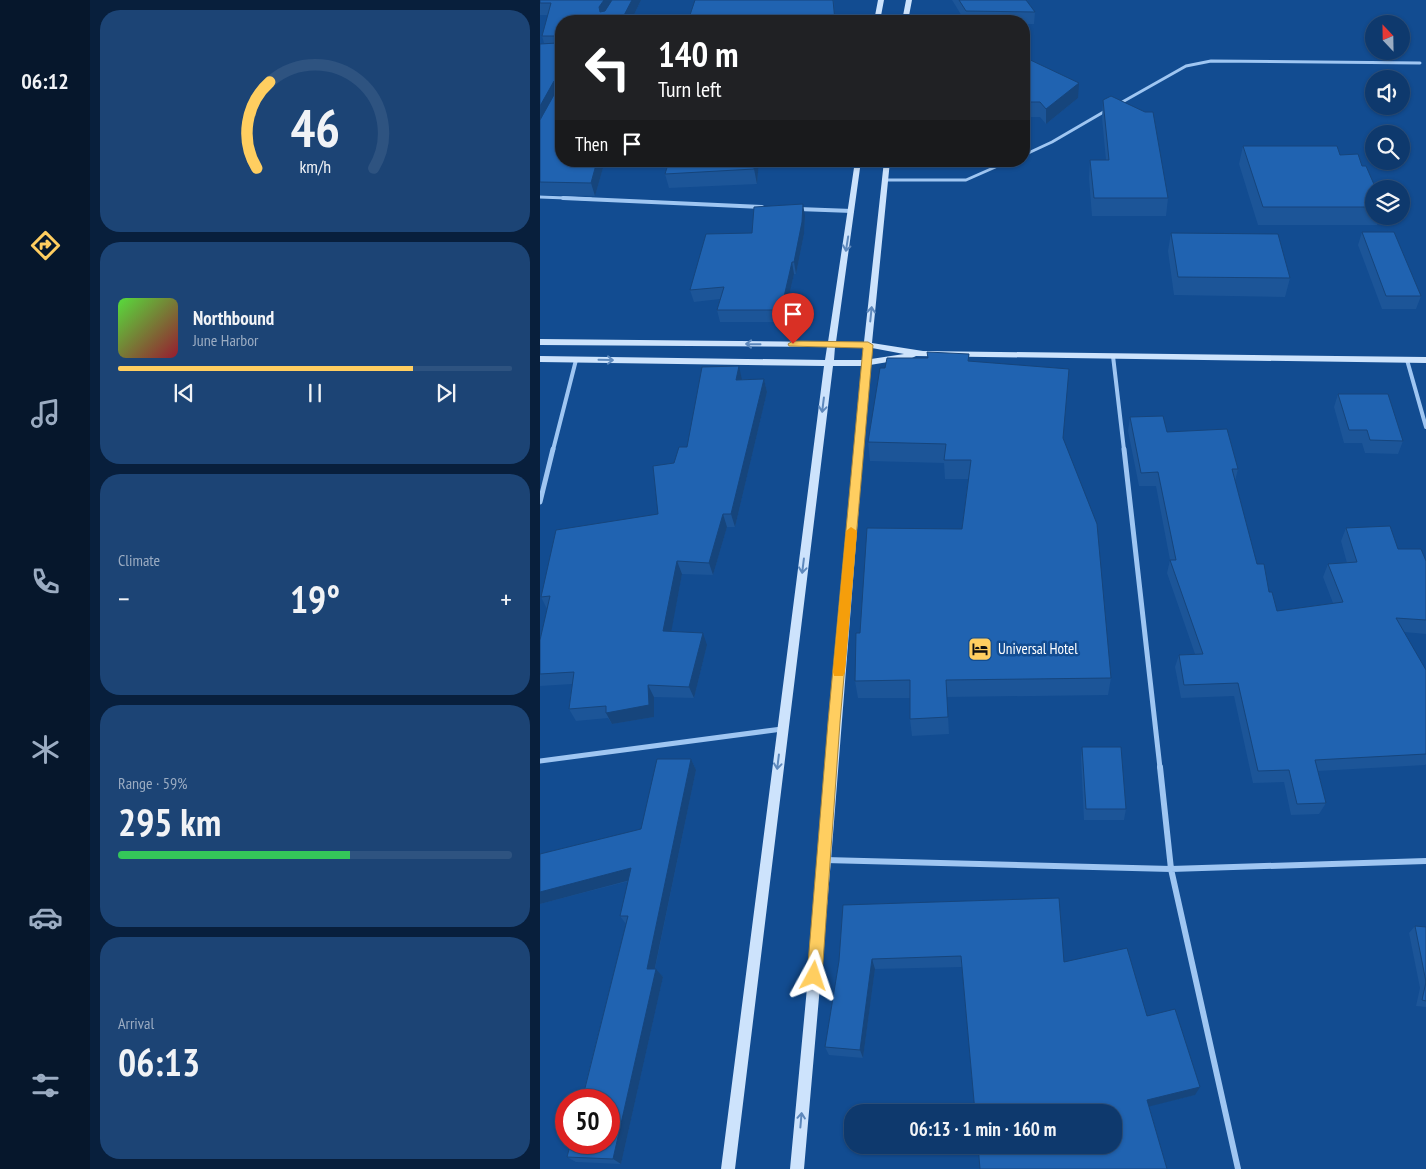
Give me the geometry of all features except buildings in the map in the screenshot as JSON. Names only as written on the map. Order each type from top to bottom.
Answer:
[{"type":"main road","points":[[878,15],[881,0]]},
{"type":"main road","points":[[906,15],[908,0]]},
{"type":"main road","points":[[728,1169],[829,363],[857,167]]},
{"type":"main road","points":[[797,1169],[825,860],[834,722],[866,362],[886,167]]},
{"type":"main road","points":[[540,342],[868,345],[923,354]]},
{"type":"main road","points":[[540,359],[829,363],[866,362],[923,354],[1426,360]]},
{"type":"street","points":[[1030,152],[1052,142],[1186,66],[1211,61],[1420,62]]},
{"type":"street","points":[[884,180],[966,180],[995,167]]},
{"type":"street","points":[[540,197],[764,207]]},
{"type":"street","points":[[794,208],[852,211]]},
{"type":"street","points":[[1113,356],[1171,869],[1238,1169]]},
{"type":"street","points":[[540,502],[576,360]]},
{"type":"street","points":[[1407,360],[1426,427]]},
{"type":"street","points":[[540,761],[782,729]]},
{"type":"street","points":[[825,860],[1171,869],[1426,861]]},
{"type":"slow traffic","points":[[839,672],[851,531]]},
{"type":"place","name":"Universal Hotel","points":[[980,649]]},
{"type":"route","points":[[793,344],[868,345],[834,722],[825,860],[814,976]]}]
